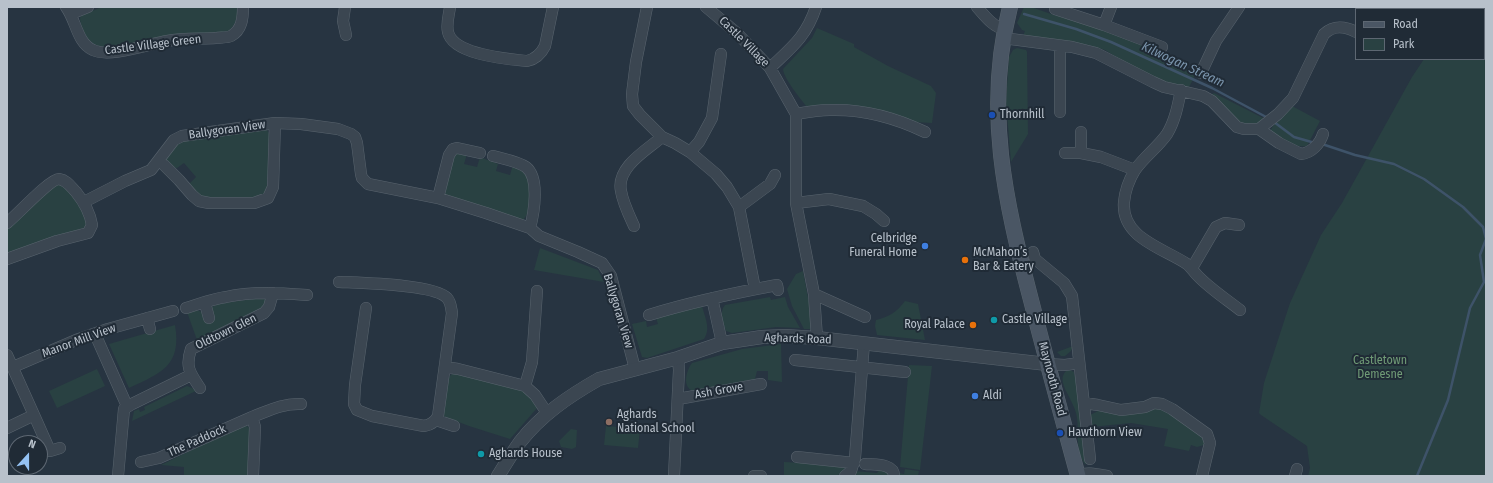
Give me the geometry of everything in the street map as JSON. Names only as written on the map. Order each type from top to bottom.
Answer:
[{"type":"main road","name":"Maynooth Road","points":[[1010,7],[1000,53],[998,128],[1001,164],[1014,233],[1077,476]]},
{"type":"street","points":[[69,10],[88,7]]},
{"type":"street","name":"Castle Village Green","points":[[69,10],[78,33],[86,45],[92,50],[105,53],[168,41],[230,36],[239,29],[243,18],[243,7]]},
{"type":"street","points":[[345,7],[343,21],[346,35]]},
{"type":"street","points":[[450,7],[448,33],[455,43],[462,48],[477,53],[527,61],[538,56],[544,47],[553,7]]},
{"type":"street","points":[[647,7],[639,46],[632,102],[634,109],[662,137],[675,142],[690,152],[716,174],[727,187],[739,207],[755,289]]},
{"type":"street","name":"Castle Village","points":[[706,7],[738,34],[770,68],[796,114],[796,203],[814,294],[817,338]]},
{"type":"street","points":[[770,68],[797,42],[810,24],[816,7]]},
{"type":"street","points":[[977,7],[988,20],[1004,33],[1096,53],[1164,87],[1198,94],[1208,98],[1239,128],[1244,129],[1259,129],[1269,123],[1296,93],[1314,51],[1324,34],[1331,29],[1341,27],[1355,32]]},
{"type":"street","points":[[1104,25],[1111,7]]},
{"type":"street","points":[[1201,73],[1216,41],[1239,7]]},
{"type":"street","points":[[1055,9],[1104,25],[1162,47]]},
{"type":"street","points":[[1060,46],[1060,112]]},
{"type":"street","points":[[690,152],[699,142],[712,118],[721,54]]},
{"type":"street","points":[[1181,90],[1174,117],[1167,134],[1135,170],[1128,184],[1124,198],[1123,210],[1128,224],[1134,232],[1144,240],[1188,265],[1197,275],[1240,310]]},
{"type":"street","points":[[796,114],[831,110],[852,111],[894,119],[925,132]]},
{"type":"street","name":"Ballygoran View","points":[[164,165],[199,201],[208,203],[248,204],[268,198],[273,187],[275,123]]},
{"type":"street","name":"Ballygoran View","points":[[84,202],[125,181],[151,170],[167,148],[178,137],[275,123],[338,130],[351,134],[355,138],[357,143],[360,174],[368,184],[438,198],[530,228],[539,236],[602,263],[611,276],[635,369]]},
{"type":"street","points":[[1259,129],[1279,143],[1301,154],[1308,152],[1319,140]]},
{"type":"street","points":[[1081,132],[1081,153]]},
{"type":"street","points":[[634,226],[621,190],[622,176],[629,165],[662,137]]},
{"type":"street","points":[[438,198],[449,155],[453,149],[457,148],[480,153]]},
{"type":"street","points":[[1065,153],[1081,153],[1101,157],[1135,170]]},
{"type":"street","points":[[493,156],[515,162],[527,168],[533,178],[534,208],[530,228]]},
{"type":"street","points":[[739,207],[770,184],[775,174]]},
{"type":"street","points":[[7,223],[46,187],[57,180],[67,182],[84,202],[92,222],[92,228],[88,233],[52,243],[7,259]]},
{"type":"street","points":[[796,203],[829,199],[863,206],[884,220]]},
{"type":"street","points":[[1192,268],[1216,227],[1225,223],[1239,225]]},
{"type":"street","points":[[1033,252],[1035,259],[1064,283],[1072,296],[1090,459]]},
{"type":"street","points":[[339,282],[375,283],[409,287],[439,294],[448,298],[452,313],[438,416],[436,420],[428,426],[409,424],[357,410],[354,404],[355,385],[366,308]]},
{"type":"street","points":[[649,315],[712,298],[755,289],[777,285],[778,290]]},
{"type":"street","points":[[525,386],[532,362],[537,292]]},
{"type":"street","name":"Oldtown Glen","points":[[186,308],[225,297],[255,293],[307,295]]},
{"type":"street","name":"Oldtown Glen","points":[[200,388],[191,374],[187,364],[191,349],[264,313],[269,307],[273,293]]},
{"type":"street","points":[[814,294],[865,317]]},
{"type":"street","points":[[712,298],[722,343]]},
{"type":"street","points":[[205,303],[209,318]]},
{"type":"street","name":"Manor Mill View","points":[[13,367],[52,350],[95,334],[148,324],[174,311]]},
{"type":"street","points":[[95,334],[127,406]]},
{"type":"street","name":"Aghards Road","points":[[498,476],[520,443],[547,412],[599,379],[678,358],[722,343],[762,337],[785,336],[817,338],[1048,364]]},
{"type":"street","points":[[859,464],[858,436],[861,368],[864,343]]},
{"type":"street","points":[[7,355],[50,451],[60,448]]},
{"type":"street","name":"Ash Grove","points":[[674,476],[678,399],[678,358]]},
{"type":"street","points":[[795,360],[905,372]]},
{"type":"street","points":[[1048,364],[1065,365],[1079,363]]},
{"type":"street","points":[[445,367],[525,386],[535,395],[547,412]]},
{"type":"street","points":[[118,476],[123,414],[127,406],[191,374]]},
{"type":"street","name":"Ash Grove","points":[[678,399],[761,384]]},
{"type":"street","points":[[1085,403],[1121,410],[1145,407],[1154,404],[1162,404],[1172,409],[1207,434],[1210,443],[1202,476]]},
{"type":"street","name":"The Paddock","points":[[141,462],[159,458],[280,406],[301,404]]},
{"type":"street","points":[[7,428],[34,415]]},
{"type":"street","points":[[252,417],[255,427],[253,476]]},
{"type":"street","points":[[436,420],[454,426]]},
{"type":"street","points":[[797,457],[890,467],[893,470],[894,476]]},
{"type":"street","points":[[845,476],[859,464]]},
{"type":"street","points":[[1077,476],[1084,473],[1093,473],[1107,476]]},
{"type":"street","points":[[754,476],[761,476]]},
{"type":"green space","points":[[102,7],[238,7],[236,21],[228,32],[113,48],[95,45],[86,35],[81,23],[80,18],[82,15]]},
{"type":"green space","points":[[1024,7],[1031,7],[1095,27],[1151,48],[1196,74],[1189,87],[1165,82],[1137,70],[1105,50],[1089,45],[1023,36],[1025,31],[1022,30],[1017,23]]},
{"type":"green space","name":"Castletown Demesne","points":[[1486,7],[1486,476],[1308,476],[1310,468],[1307,446],[1259,413],[1264,383],[1290,303],[1321,235],[1342,203],[1412,77],[1423,60],[1485,60],[1485,8],[1460,8]]},
{"type":"green space","points":[[817,28],[854,44],[854,47],[888,66],[931,86],[936,93],[932,123],[914,122],[898,115],[879,110],[807,107],[789,83],[783,69],[812,38]]},
{"type":"green space","points":[[1017,48],[1026,50],[1027,52],[1028,134],[1011,162],[1006,102],[1009,57],[1013,50]]},
{"type":"green space","points":[[1214,93],[1265,119],[1253,125],[1248,126],[1243,124],[1228,113],[1211,95]]},
{"type":"green space","points":[[1292,106],[1320,121],[1307,146],[1297,146],[1292,144],[1270,131]]},
{"type":"green space","points":[[261,128],[267,130],[270,135],[267,190],[261,197],[253,199],[214,199],[202,197],[189,184],[196,177],[184,163],[177,168],[170,167],[163,161],[177,142]]},
{"type":"green space","points":[[456,152],[467,154],[464,164],[477,167],[480,157],[498,164],[496,171],[510,175],[512,168],[515,166],[524,170],[530,186],[530,203],[525,218],[522,220],[445,194],[453,157]]},
{"type":"green space","points":[[57,184],[65,185],[86,216],[86,227],[26,246],[7,255],[7,227]]},
{"type":"green space","points":[[540,248],[598,270],[604,282],[534,270]]},
{"type":"green space","points":[[803,271],[813,324],[810,329],[804,329],[792,306],[787,289],[796,274]]},
{"type":"green space","points":[[770,297],[771,300],[785,297],[788,307],[800,328],[776,327],[732,333],[726,331],[722,318],[722,311],[725,305]]},
{"type":"green space","points":[[259,298],[267,300],[264,309],[197,340],[187,312],[197,311],[203,313],[218,304]]},
{"type":"green space","points":[[905,301],[918,304],[925,340],[877,335],[875,326],[876,320],[892,314]]},
{"type":"green space","points":[[702,306],[707,327],[704,339],[647,358],[642,357],[632,324],[646,321],[647,327],[658,324],[656,318],[660,314]]},
{"type":"green space","points":[[175,325],[175,350],[172,359],[167,366],[151,378],[129,388],[109,344]]},
{"type":"green space","points":[[781,344],[782,382],[768,380],[768,371],[757,371],[755,379],[693,391],[687,386],[686,378],[692,363],[742,349]]},
{"type":"green space","points":[[1073,346],[1071,351],[1065,356],[1061,356],[1057,352]]},
{"type":"green space","points":[[909,365],[932,366],[920,470],[900,467]]},
{"type":"green space","points":[[97,369],[105,386],[57,408],[49,391]]},
{"type":"green space","points":[[1070,370],[1074,372],[1077,385],[1089,463],[1085,464],[1080,454],[1076,415],[1063,381],[1064,373]]},
{"type":"green space","points":[[454,372],[521,390],[531,397],[538,407],[510,439],[443,416],[447,381]]},
{"type":"green space","points":[[187,386],[196,391],[132,421],[134,411],[139,409],[140,412],[145,410],[144,407]]},
{"type":"green space","points":[[1158,407],[1171,413],[1191,426],[1206,441],[1204,445],[1197,447],[1191,445],[1189,451],[1164,446],[1168,429],[1131,423],[1091,427],[1090,415],[1100,410]]},
{"type":"green space","points":[[241,426],[247,426],[250,429],[248,476],[184,476],[184,467],[161,465]]},
{"type":"green space","points":[[606,426],[640,429],[638,448],[604,445]]},
{"type":"green space","points":[[571,429],[577,430],[576,447],[572,449],[561,447],[559,441]]},
{"type":"green space","points":[[784,462],[803,462],[845,467],[845,469],[837,476],[784,476]]},
{"type":"green space","points":[[880,469],[885,470],[890,476],[850,476],[854,471],[877,473]]},
{"type":"green space","points":[[905,469],[919,471],[918,476],[898,476],[898,473],[904,474]]},
{"type":"waterway","name":"Kilwogan Stream","points":[[1024,14],[1076,29],[1111,42],[1212,88],[1268,118]]},
{"type":"waterway","name":"Kilwogan Stream","points":[[1274,122],[1294,137],[1315,143]]},
{"type":"waterway","points":[[1322,144],[1355,155],[1394,164],[1424,179],[1463,207],[1483,227],[1486,239],[1480,255],[1484,282],[1470,308],[1448,400],[1417,476]]},
{"type":"place","name":"Thornhill","points":[[992,115]]},
{"type":"place","name":"Celbridge Funeral Home","points":[[925,246]]},
{"type":"place","name":"McMahon’s Bar & Eatery","points":[[965,260]]},
{"type":"place","name":"Castle Village","points":[[994,320]]},
{"type":"place","name":"Royal Palace","points":[[973,325]]},
{"type":"place","name":"Aldi","points":[[975,396]]},
{"type":"place","name":"Aghards National School","points":[[609,422]]},
{"type":"place","name":"Hawthorn View","points":[[1060,433]]},
{"type":"place","name":"Aghards House","points":[[481,454]]}]
